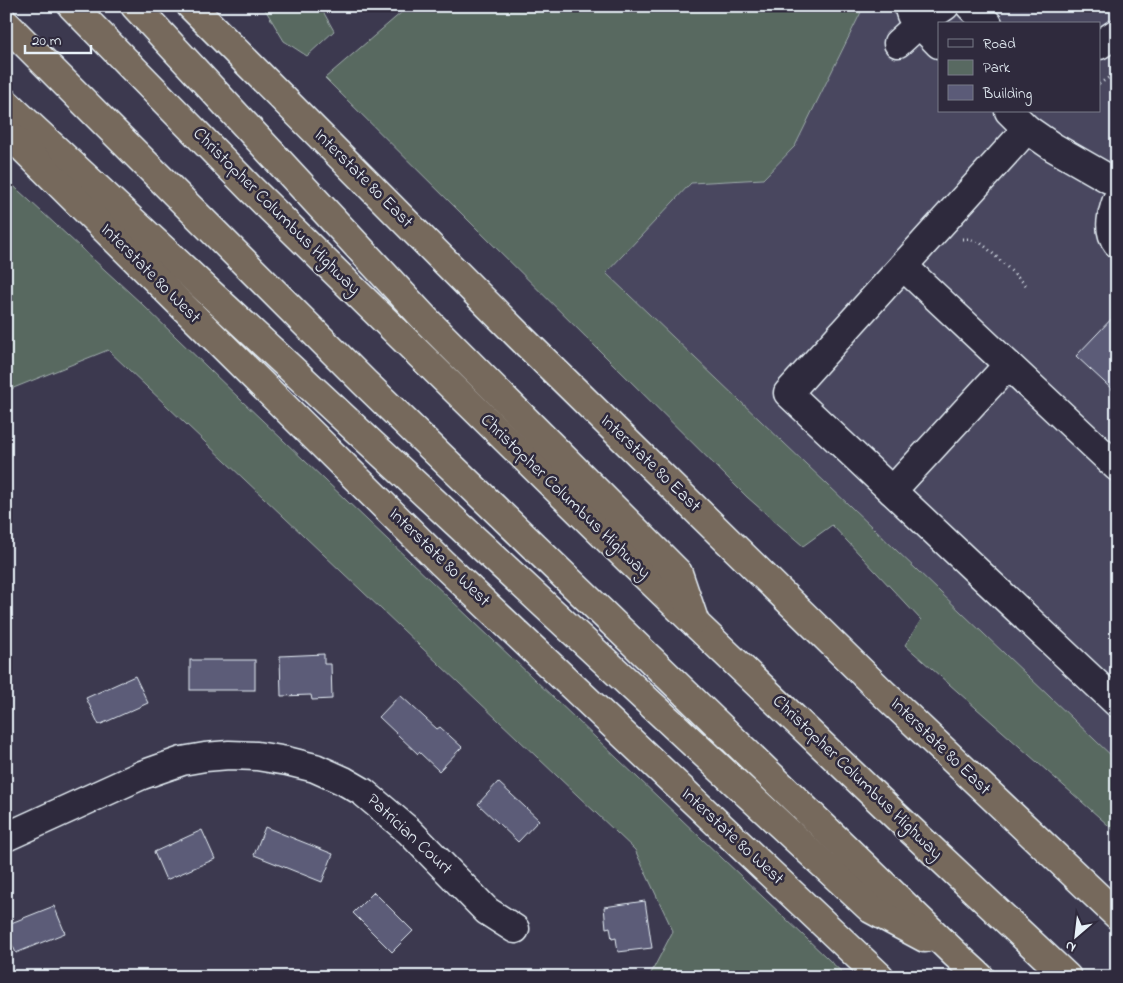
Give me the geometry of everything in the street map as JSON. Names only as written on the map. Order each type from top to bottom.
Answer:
[{"type":"highway","name":"Christopher Columbus Highway","points":[[72,6],[250,188],[695,624],[1068,977]]},
{"type":"highway","points":[[135,6],[427,321],[678,573],[695,624]]},
{"type":"highway","name":"Interstate 80 East","points":[[190,6],[519,336],[880,691],[1117,914]]},
{"type":"highway","points":[[6,24],[364,382],[980,977]]},
{"type":"highway","points":[[6,103],[871,908],[955,954]]},
{"type":"highway","name":"Interstate 80 West","points":[[6,131],[441,562],[880,977]]},
{"type":"street","points":[[898,42],[913,15],[945,6]]},
{"type":"street","points":[[970,6],[986,22]]},
{"type":"street","points":[[913,15],[938,43]]},
{"type":"street","points":[[1100,44],[1117,33]]},
{"type":"street","points":[[1117,181],[1109,179],[1053,148],[1018,120],[903,266],[788,393],[1117,704]]},
{"type":"street","points":[[1117,200],[1111,219],[1113,238],[1117,243]]},
{"type":"street","points":[[903,266],[1117,467]]},
{"type":"street","points":[[892,491],[1008,365]]},
{"type":"street","name":"Patrician Court","points":[[6,837],[142,775],[182,761],[229,755],[257,756],[287,761],[315,768],[362,792],[408,831],[487,911],[515,929]]},
{"type":"path","points":[[1100,83],[1117,72]]},
{"type":"path","points":[[957,239],[979,242],[1028,287]]},
{"type":"shaded area","points":[[864,6],[1117,6],[1117,761],[606,273],[691,183],[764,179],[795,146]]},
{"type":"green space","points":[[263,6],[320,6],[334,31],[307,56],[284,41]]},
{"type":"green space","points":[[409,6],[864,6],[795,146],[763,179],[691,183],[606,273],[1117,761],[1117,833],[905,645],[921,620],[832,525],[803,546],[747,497],[325,78]]},
{"type":"green space","points":[[6,179],[142,304],[847,977],[649,977],[673,931],[635,850],[108,350],[6,391]]},
{"type":"building","points":[[1117,313],[1117,394],[1076,356]]},
{"type":"building","points":[[324,654],[324,664],[331,664],[332,699],[312,700],[311,695],[281,696],[280,656]]},
{"type":"building","points":[[190,660],[255,660],[255,690],[190,690]]},
{"type":"building","points":[[135,676],[148,703],[99,725],[86,698]]},
{"type":"building","points":[[400,695],[437,729],[440,727],[462,747],[439,771],[379,717]]},
{"type":"building","points":[[498,782],[539,820],[518,842],[478,804]]},
{"type":"building","points":[[265,827],[333,854],[322,882],[254,855]]},
{"type":"building","points":[[202,830],[215,859],[166,880],[154,852]]},
{"type":"building","points":[[374,892],[413,931],[392,952],[353,913]]},
{"type":"building","points":[[645,901],[652,948],[618,952],[616,938],[612,939],[610,927],[606,928],[604,907]]},
{"type":"building","points":[[54,906],[65,933],[16,953],[6,931],[6,925]]}]
